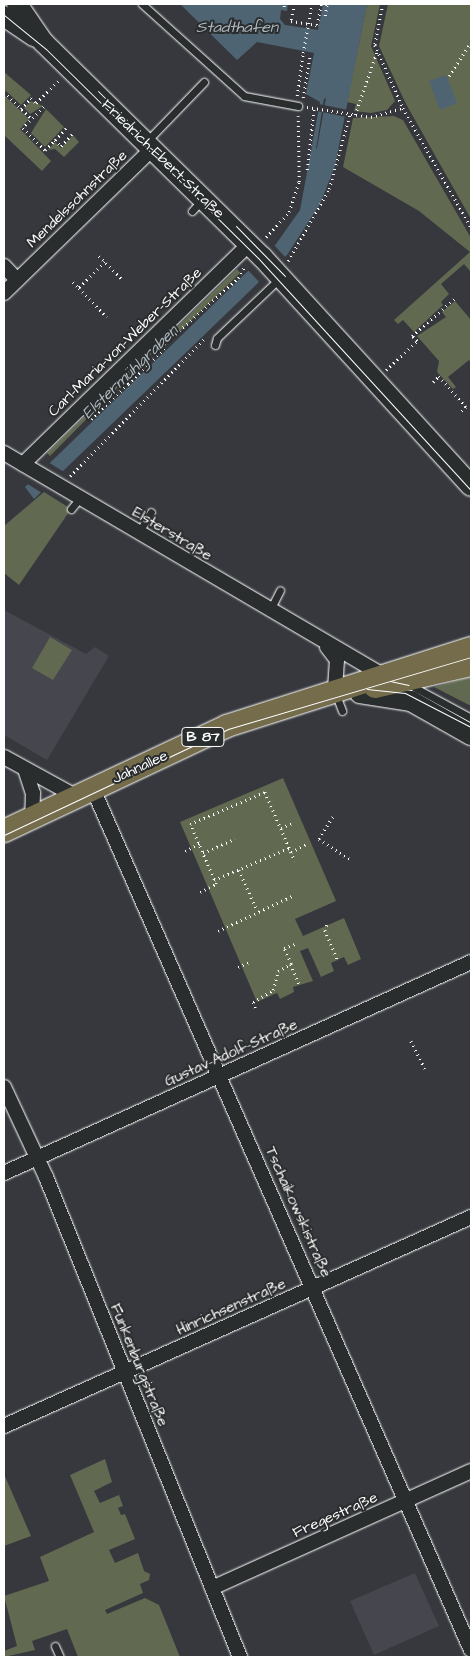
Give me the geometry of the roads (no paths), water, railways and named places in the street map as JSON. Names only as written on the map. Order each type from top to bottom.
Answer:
[{"type":"main road","name":"Friedrich-Ebert-Straße","points":[[17,4],[43,42]]},
{"type":"main road","name":"Friedrich-Ebert-Straße","points":[[4,16],[43,42],[149,146],[197,205],[269,258],[471,486]]},
{"type":"main road","name":"Jahnallee","points":[[339,702],[380,674],[471,648]]},
{"type":"main road","name":"Jahnallee","points":[[4,831],[227,726],[339,702],[471,665]]},
{"type":"main road","points":[[339,702],[406,700],[471,735]]},
{"type":"street","name":"Mendelssohnstraße","points":[[4,293],[149,146]]},
{"type":"street","name":"Carl-Maria-von-Weber-Straße","points":[[23,464],[269,258]]},
{"type":"street","points":[[4,266],[17,280]]},
{"type":"street","name":"Elsterstraße","points":[[4,454],[66,490],[76,504],[139,532],[380,674]]},
{"type":"street","name":"Elsterstraße","points":[[324,642],[337,660],[339,702]]},
{"type":"street","points":[[4,757],[25,770],[85,793]]},
{"type":"street","points":[[25,770],[33,792],[32,818]]},
{"type":"street","name":"Tschaikowskistraße","points":[[85,793],[219,1076],[314,1288],[471,1650]]},
{"type":"street","name":"Gustav-Adolf-Straße","points":[[4,1173],[471,962]]},
{"type":"street","name":"Funkenburgstraße","points":[[4,1087],[36,1158],[125,1372],[240,1657]]},
{"type":"street","name":"Hinrichsenstraße","points":[[4,1426],[471,1217]]},
{"type":"street","name":"Fregestraße","points":[[212,1588],[471,1471]]},
{"type":"lane","points":[[142,4],[244,96],[298,106]]},
{"type":"lane","points":[[149,146],[204,82]]},
{"type":"lane","points":[[215,345],[217,338],[269,258]]},
{"type":"lane","points":[[139,532],[151,512]]},
{"type":"lane","points":[[270,610],[280,590]]},
{"type":"lane","points":[[380,674],[407,684],[471,718]]},
{"type":"lane","points":[[56,1646],[60,1657]]},
{"type":"water","name":"Stadthafen","points":[[180,4],[288,4],[287,11],[281,10],[280,19],[285,25],[318,30],[323,4],[367,4],[335,166],[320,204],[287,255],[34,499],[25,487],[276,244],[300,210],[320,102],[306,94],[314,53],[257,42],[237,60]],"holes":[[[326,98],[317,148],[324,99]]]},
{"type":"water","points":[[446,75],[457,103],[440,110],[429,81]]},
{"type":"tram line","points":[[4,15],[46,49],[259,259],[471,490]]},
{"type":"tram line","points":[[98,91],[127,120]]},
{"type":"tram line","points":[[236,226],[285,276]]},
{"type":"tram line","points":[[4,835],[228,729],[471,657]]},
{"type":"tram line","points":[[390,681],[409,685]]},
{"type":"tram line","points":[[367,689],[405,693],[471,727]]},
{"type":"water label","name":"Elstermühlgraben","points":[[130,372]]}]
